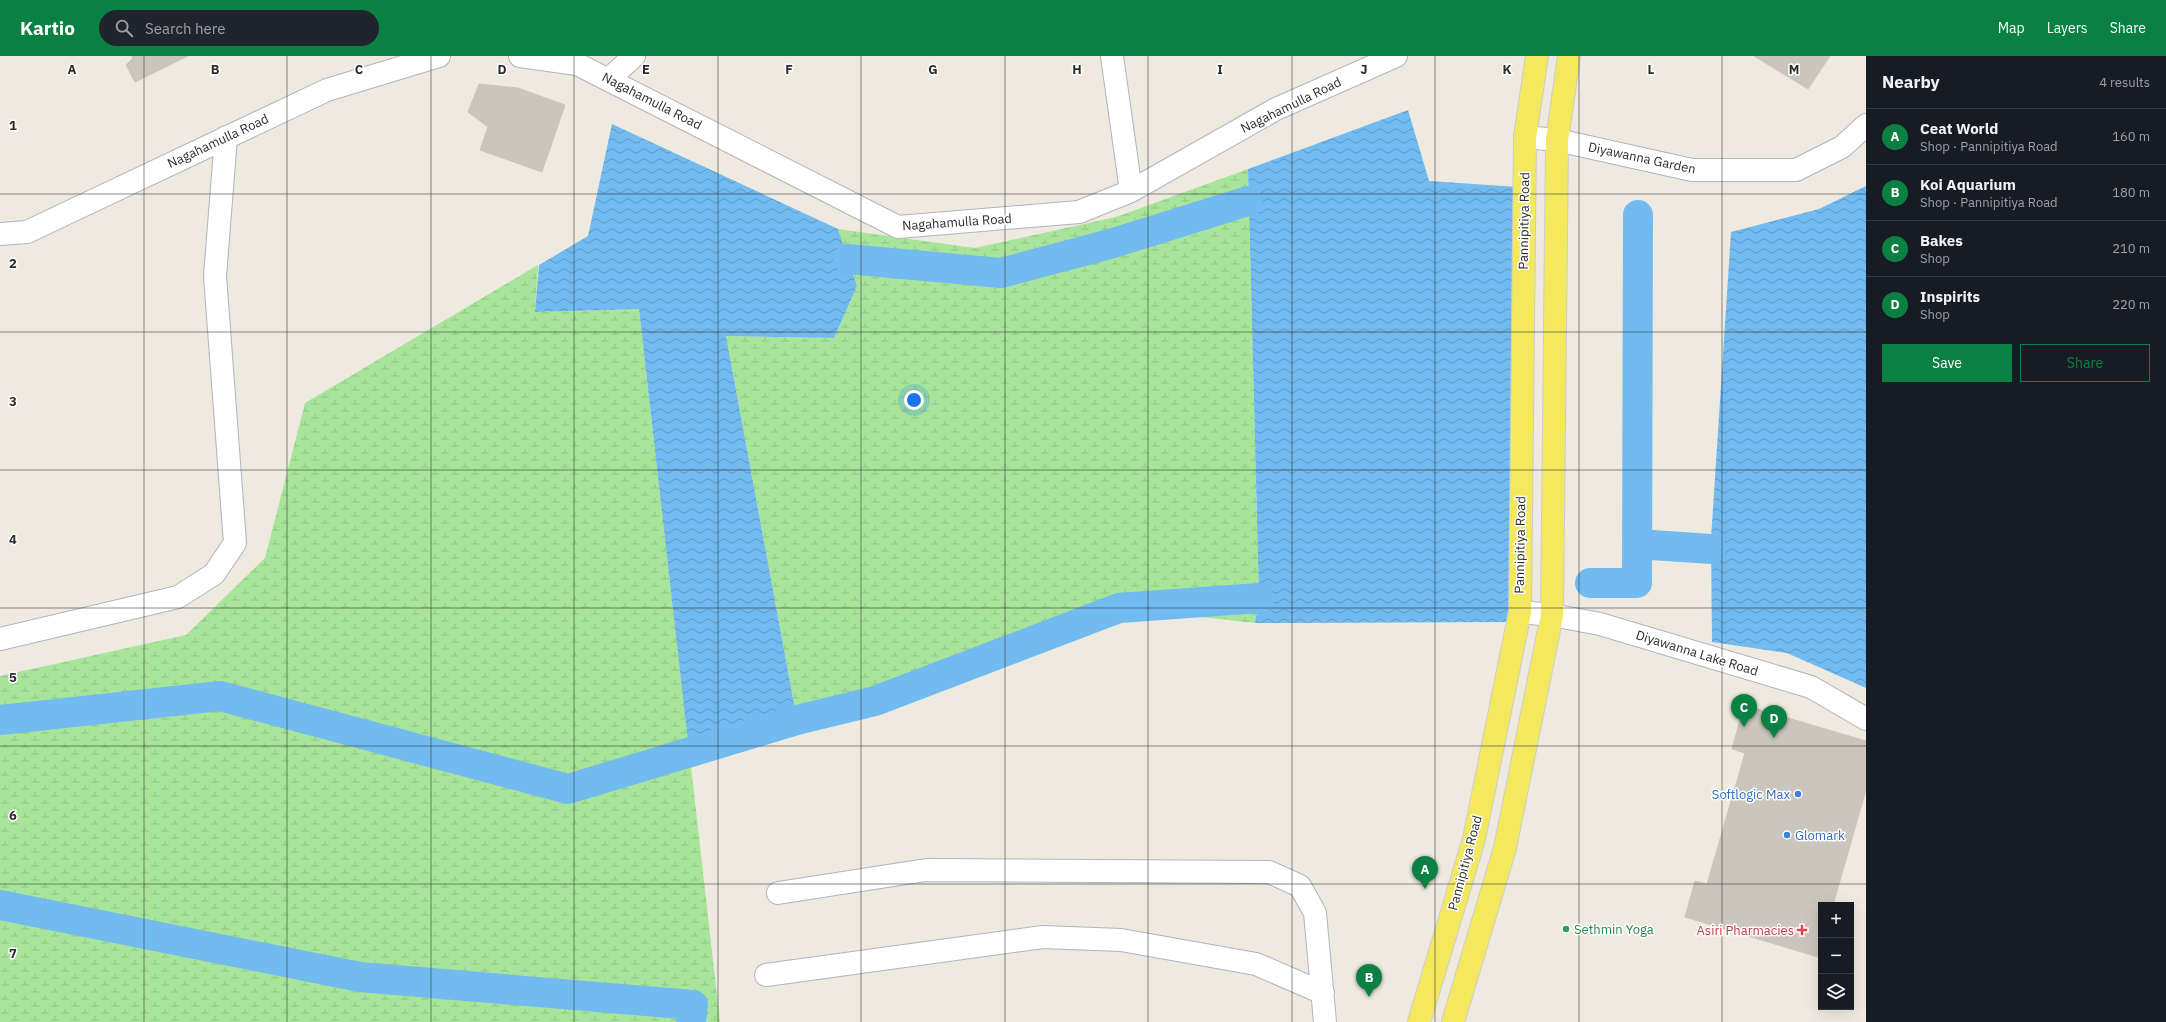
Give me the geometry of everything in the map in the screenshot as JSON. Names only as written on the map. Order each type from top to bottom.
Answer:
[{"type":"main road","name":"Pannipitiya Road","points":[[1419,1022],[1474,839],[1520,612],[1525,137],[1537,56]]},
{"type":"main road","points":[[1453,1022],[1505,848],[1552,614],[1557,140],[1569,56]]},
{"type":"street","name":"Nagahamulla Road","points":[[0,234],[26,232],[327,90],[439,56]]},
{"type":"street","name":"Nagahamulla Road","points":[[520,56],[577,64],[898,227],[1078,212],[1131,190],[1276,109],[1396,56]]},
{"type":"street","points":[[609,79],[634,56]]},
{"type":"street","points":[[1112,56],[1131,190]]},
{"type":"street","name":"Diyawanna Garden","points":[[1525,137],[1557,140],[1692,170],[1796,170],[1842,147],[1866,125]]},
{"type":"street","points":[[0,639],[178,597],[214,574],[235,543],[215,276],[226,137]]},
{"type":"street","name":"Diyawanna Lake Road","points":[[1520,612],[1552,614],[1613,628],[1811,688],[1866,719]]},
{"type":"street","points":[[778,893],[926,870],[1269,872],[1300,886],[1315,913],[1325,1022]]},
{"type":"street","points":[[766,975],[1044,937],[1121,940],[1256,964],[1323,993]]},
{"type":"green space","points":[[1248,169],[1259,598],[1255,623],[1119,608],[875,701],[797,720],[726,336],[834,338],[857,286],[838,229],[975,248],[1116,217]]},
{"type":"green space","points":[[538,265],[535,312],[639,309],[720,1022],[0,1022],[0,676],[186,635],[265,558],[305,403]]},
{"type":"water","points":[[1408,110],[1429,181],[1518,187],[1510,622],[1255,623],[1259,598],[1248,169]]},
{"type":"water","points":[[612,124],[838,229],[857,286],[834,338],[726,336],[797,720],[689,751],[639,309],[535,312],[539,265],[588,236]]},
{"type":"water","points":[[1866,186],[1866,688],[1787,653],[1712,642],[1711,539],[1731,232],[1819,209]]},
{"type":"building","points":[[132,56],[188,56],[135,82],[126,65],[133,58]]},
{"type":"building","points":[[1754,56],[1830,56],[1808,89]]},
{"type":"building","points":[[479,84],[518,88],[565,105],[542,172],[480,150],[488,127],[468,112]]},
{"type":"building","name":"Glomark","points":[[1744,705],[1866,741],[1866,790],[1834,902],[1818,902],[1818,957],[1685,917],[1695,881],[1707,884],[1745,753],[1732,749]]},
{"type":"waterway","points":[[848,259],[1001,273],[1110,244],[1248,201]]},
{"type":"waterway","points":[[1590,583],[1637,583],[1638,215]]},
{"type":"waterway","points":[[1637,544],[1711,549]]},
{"type":"waterway","points":[[0,720],[220,696],[568,789],[797,720],[875,701],[1119,608],[1259,598]]},
{"type":"waterway","points":[[0,905],[360,977],[693,1005],[691,1022]]},
{"type":"place","name":"Bakes","points":[[1744,727]]},
{"type":"place","name":"Inspirits","points":[[1774,738]]},
{"type":"place","name":"Softlogic Max","points":[[1798,794]]},
{"type":"place","name":"Glomark","points":[[1787,835]]},
{"type":"place","name":"Ceat World","points":[[1425,889]]},
{"type":"place","name":"Sethmin Yoga","points":[[1566,929]]},
{"type":"place","name":"Asiri Pharmacies","points":[[1802,930]]},
{"type":"place","name":"Koi Aquarium","points":[[1369,997]]}]
